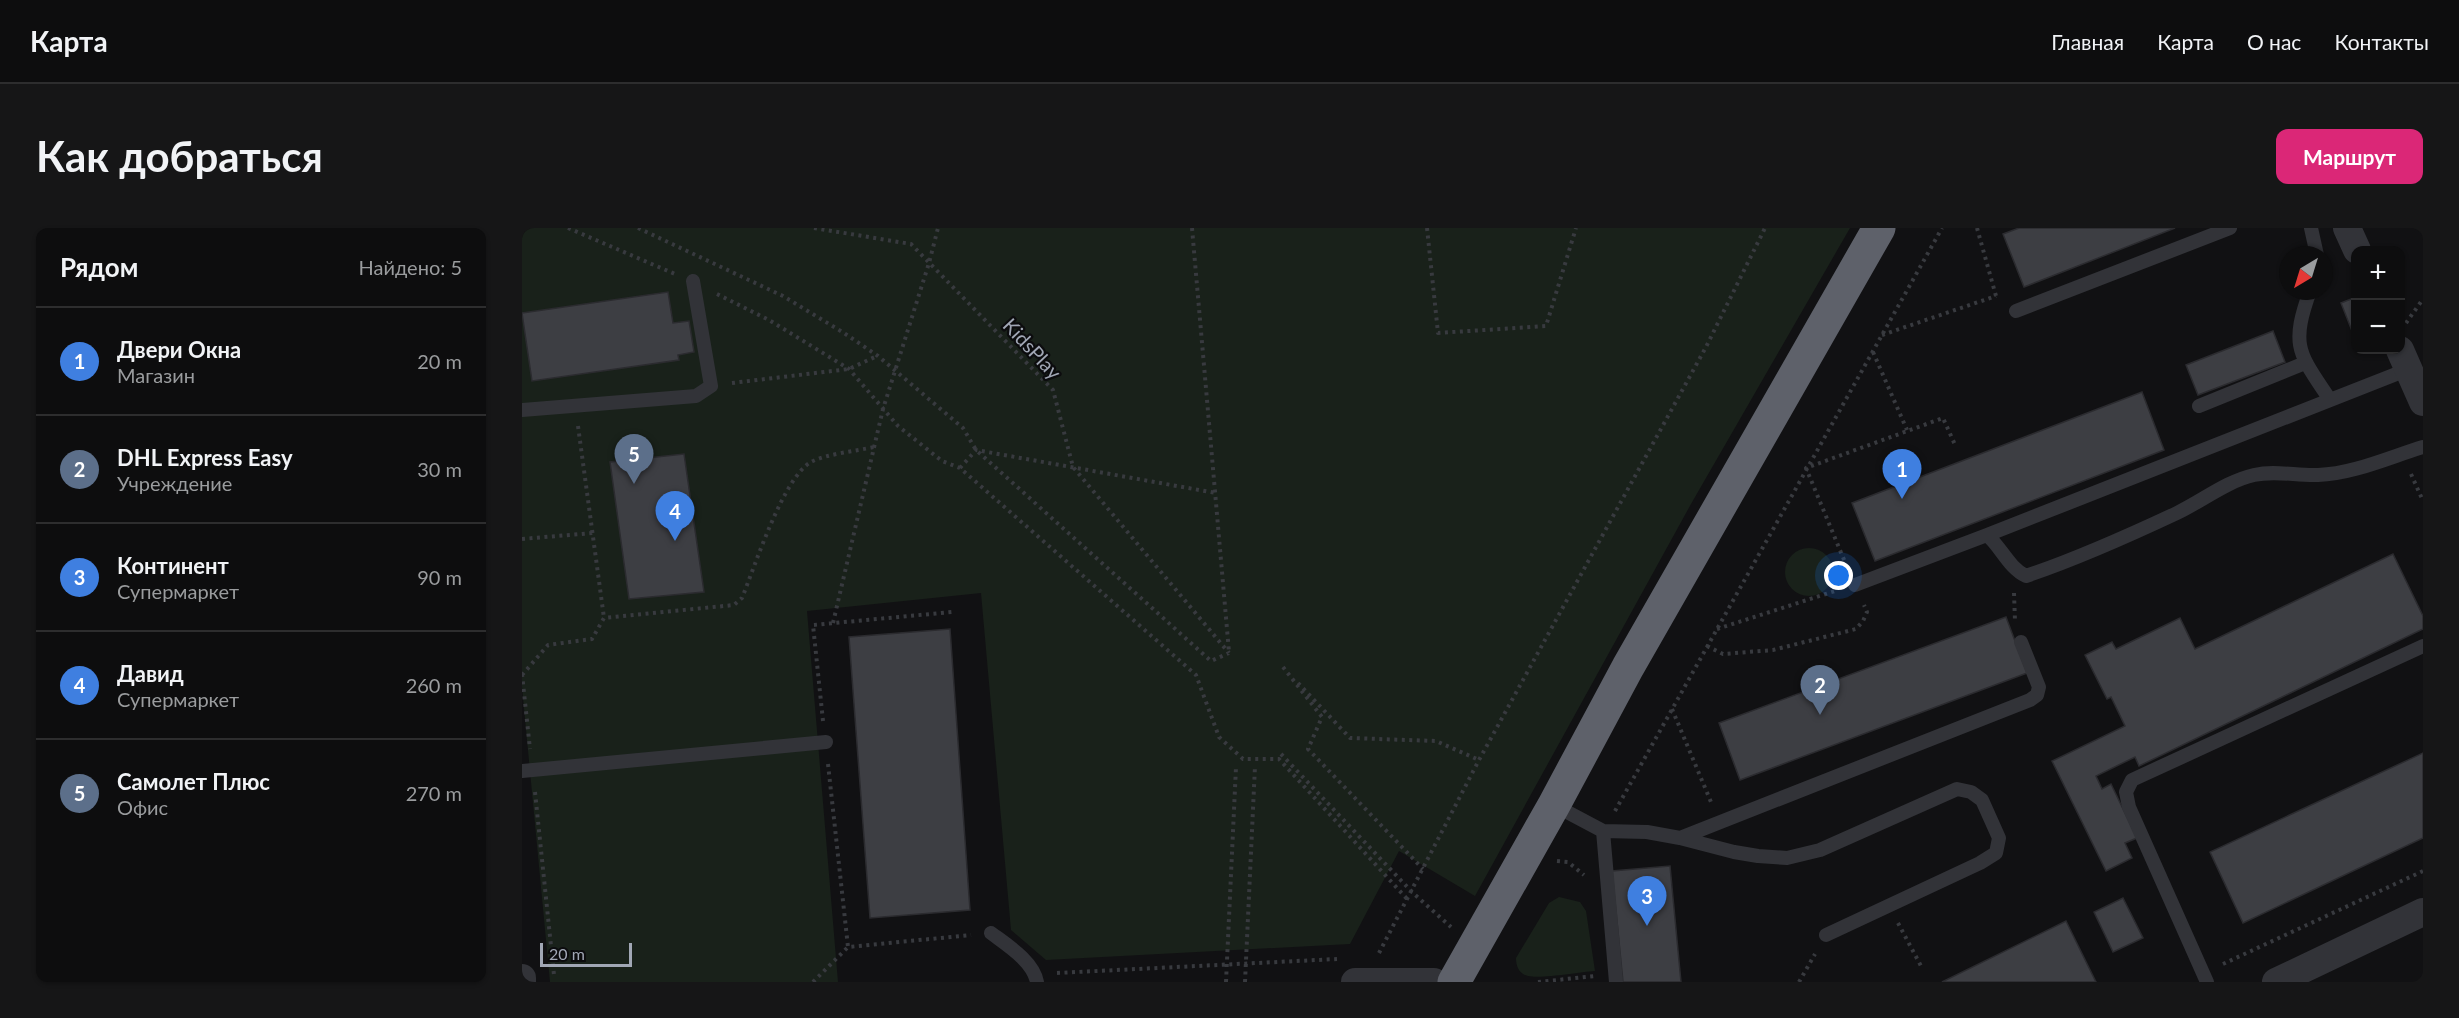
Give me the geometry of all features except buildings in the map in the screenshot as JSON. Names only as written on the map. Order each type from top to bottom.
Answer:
[{"type":"highway","points":[[1454,982],[1554,805],[1644,637],[1879,228]]},
{"type":"street","points":[[2348,228],[2355,246]]},
{"type":"street","points":[[2404,359],[2423,402]]},
{"type":"street","points":[[2276,982],[2423,912]]},
{"type":"street","points":[[1348,970],[1363,982],[1434,982]]},
{"type":"lane","points":[[2016,310],[2230,228]]},
{"type":"lane","points":[[2311,228],[2315,246]]},
{"type":"lane","points":[[522,410],[696,396],[711,386],[693,281]]},
{"type":"lane","points":[[2307,300],[2299,330],[2299,346],[2305,363],[2330,400]]},
{"type":"lane","points":[[1855,585],[2330,400],[2404,359]]},
{"type":"lane","points":[[2199,406],[2305,363]]},
{"type":"lane","points":[[1987,535],[1998,544],[2016,572],[2026,576],[2106,544],[2255,475],[2292,473],[2318,475],[2342,472],[2423,447]]},
{"type":"lane","points":[[1680,838],[2030,700],[2037,695],[2039,687],[2021,642]]},
{"type":"lane","points":[[2205,978],[2129,807],[2126,792],[2132,780],[2423,646]]},
{"type":"lane","points":[[527,770],[826,742]]},
{"type":"lane","points":[[1554,805],[1604,831],[1647,832],[1734,852],[1787,858],[1820,850],[1957,789],[1971,792],[1982,800],[1999,838],[1996,853],[1890,907],[1826,935]]},
{"type":"lane","points":[[1604,831],[1616,982]]},
{"type":"lane","points":[[991,933],[1016,952],[1036,978]]},
{"type":"path","points":[[568,228],[693,281],[769,320],[849,369],[898,426],[942,461],[960,468],[1196,675],[1219,737],[1244,759],[1279,759],[1408,900]]},
{"type":"path","points":[[638,228],[783,296],[878,356],[963,428],[975,450],[1211,661],[1229,653],[1192,228]]},
{"type":"path","name":"KidsPlay","points":[[814,228],[911,244],[929,262],[1053,390],[1074,468],[1229,653]]},
{"type":"path","points":[[833,623],[884,409],[938,228]]},
{"type":"path","points":[[1427,228],[1438,333],[1546,326],[1576,228]]},
{"type":"path","points":[[1363,982],[1408,900],[1479,760],[1706,348],[1765,228]]},
{"type":"path","points":[[1604,831],[1942,228]]},
{"type":"path","points":[[1977,228],[1996,296],[2016,310]]},
{"type":"path","points":[[1882,335],[1996,296]]},
{"type":"path","points":[[2405,323],[2423,299]]},
{"type":"path","points":[[1873,351],[1907,430]]},
{"type":"path","points":[[711,386],[849,369],[878,356]]},
{"type":"path","points":[[554,982],[527,770],[522,675],[548,645],[592,639],[604,618],[575,407]]},
{"type":"path","points":[[1806,468],[1943,418],[1956,447]]},
{"type":"path","points":[[604,618],[734,605],[742,598],[783,498],[803,467],[814,460],[874,447]]},
{"type":"path","points":[[975,450],[1216,493]]},
{"type":"path","points":[[960,468],[975,450]]},
{"type":"path","points":[[2402,453],[2423,501]]},
{"type":"path","points":[[1716,629],[1855,585],[1806,468]]},
{"type":"path","points":[[522,539],[593,533]]},
{"type":"path","points":[[2016,572],[2013,602],[2021,642]]},
{"type":"path","points":[[848,947],[813,625],[952,612]]},
{"type":"path","points":[[1707,646],[1723,654],[1773,650],[1856,629],[1867,612]]},
{"type":"path","points":[[1423,869],[1308,749],[1322,717],[1283,667],[1350,738],[1436,741],[1479,760]]},
{"type":"path","points":[[1672,708],[1719,822]]},
{"type":"path","points":[[1281,754],[1412,892]]},
{"type":"path","points":[[1245,982],[1255,766]]},
{"type":"path","points":[[1226,982],[1236,767]]},
{"type":"path","points":[[1549,860],[1568,862],[1582,872],[1588,882]]},
{"type":"path","points":[[2205,978],[2423,871]]},
{"type":"path","points":[[1890,907],[1921,966]]},
{"type":"path","points":[[813,982],[848,947],[991,933]]},
{"type":"path","points":[[1799,982],[1826,935]]},
{"type":"path","points":[[1036,978],[1245,962],[1348,970]]},
{"type":"path","points":[[1538,982],[1598,976],[1599,982]]},
{"type":"shaded area","points":[[522,228],[1850,228],[1691,504],[1475,896],[1399,851],[1350,944],[1046,960],[1011,930],[981,593],[807,611],[838,982],[550,982],[522,687]]},
{"type":"shaded area","points":[[1809,548],[1826,555],[1833,572],[1826,589],[1809,596],[1792,589],[1785,572],[1792,555]]},
{"type":"shaded area","points":[[1559,897],[1580,902],[1586,911],[1595,971],[1542,977],[1525,975],[1519,969],[1516,958],[1549,903]]},
{"type":"place","name":"Самолет Плюс","points":[[634,484]]},
{"type":"place","name":"Двери Окна","points":[[1902,499]]},
{"type":"place","name":"Давид","points":[[675,541]]},
{"type":"place","name":"DHL Express Easy","points":[[1820,715]]},
{"type":"place","name":"Континент","points":[[1647,926]]}]
